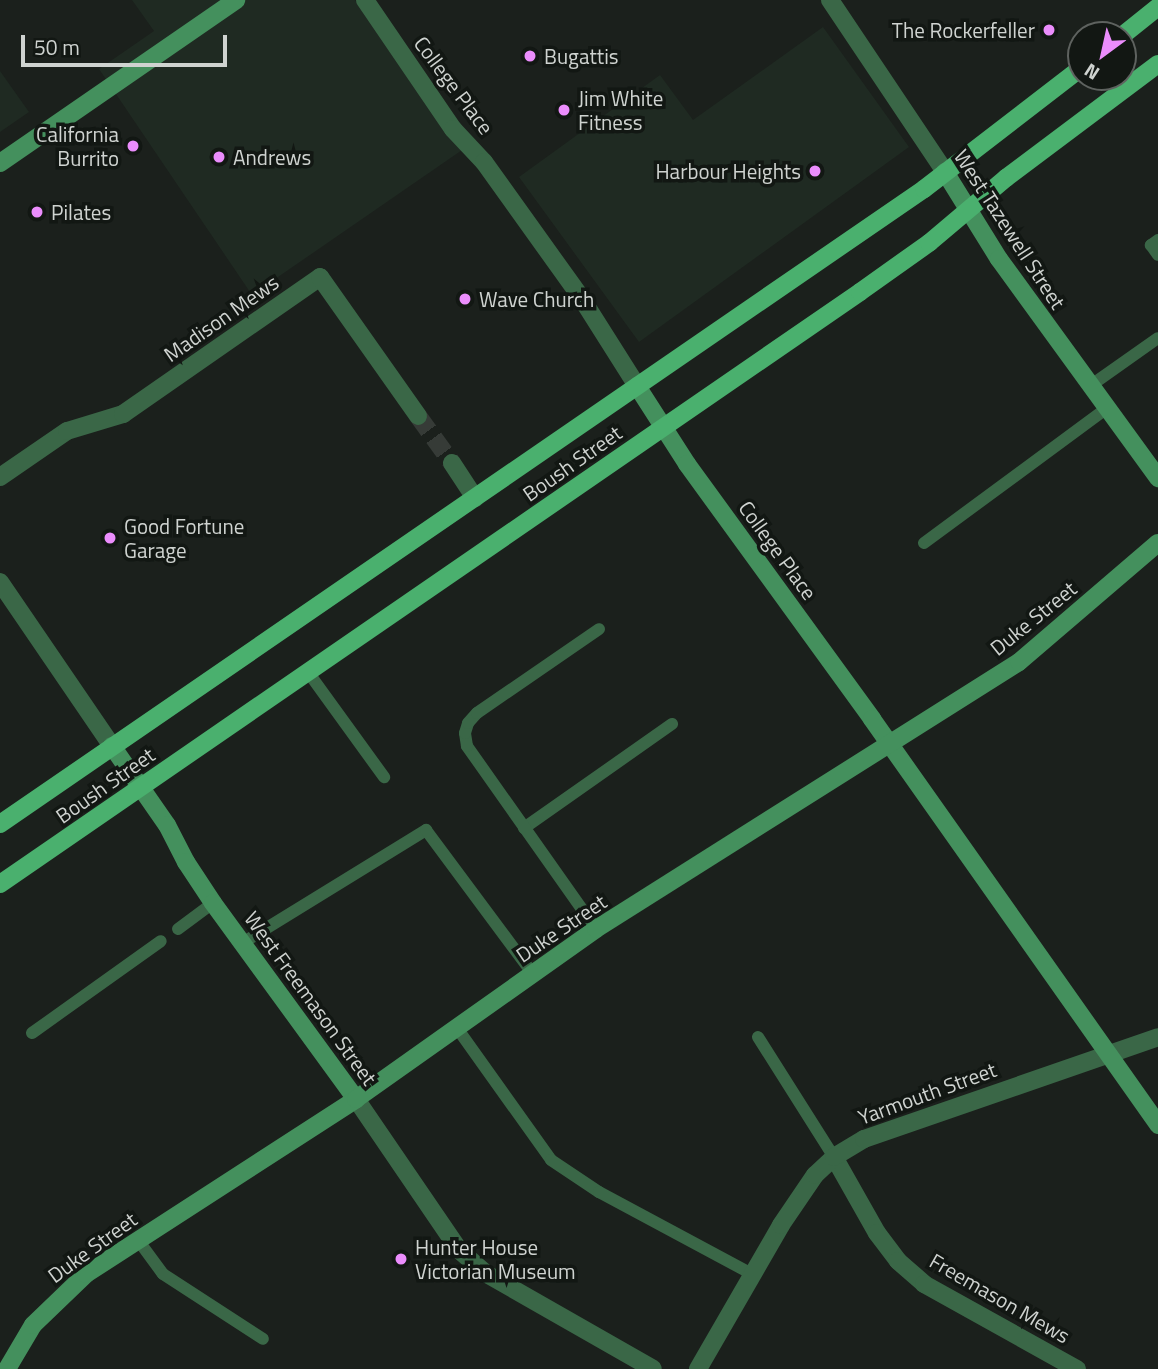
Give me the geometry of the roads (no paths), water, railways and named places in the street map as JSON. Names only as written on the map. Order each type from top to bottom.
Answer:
[{"type":"main road","points":[[1137,24],[1158,8]]},
{"type":"main road","name":"Boush Street","points":[[0,884],[892,270],[1158,64]]},
{"type":"main road","name":"Boush Street","points":[[0,824],[945,172],[1067,79]]},
{"type":"street","points":[[0,163],[236,0]]},
{"type":"street","name":"College Place","points":[[365,0],[453,130],[484,162],[582,299],[664,428],[1158,1125]]},
{"type":"street","name":"West Tazewell Street","points":[[830,0],[945,172],[999,259],[1158,478]]},
{"type":"street","name":"Madison Mews","points":[[0,477],[67,431],[123,414],[320,277],[418,416]]},
{"type":"street","points":[[452,463],[475,498]]},
{"type":"street","name":"Duke Street","points":[[7,1369],[33,1325],[86,1274],[356,1099],[596,929],[1019,662],[1158,543]]},
{"type":"street","name":"West Freemason Street","points":[[0,582],[113,746],[214,903],[356,1099],[459,1250],[485,1273],[653,1369]]},
{"type":"street","name":"Yarmouth Street","points":[[698,1369],[752,1274],[815,1175],[834,1157],[864,1139],[1158,1037]]},
{"type":"street","name":"Freemason Mews","points":[[834,1157],[877,1233],[898,1261],[924,1284],[1077,1369]]},
{"type":"lane","points":[[1158,240],[1151,245],[1158,255]]},
{"type":"lane","points":[[1090,386],[1158,338]]},
{"type":"lane","points":[[925,543],[1106,409]]},
{"type":"lane","points":[[596,929],[467,746],[465,733],[468,723],[599,629]]},
{"type":"lane","points":[[308,672],[384,777]]},
{"type":"lane","points":[[524,828],[672,724]]},
{"type":"lane","points":[[244,942],[426,830],[533,974]]},
{"type":"lane","points":[[178,929],[214,903]]},
{"type":"lane","points":[[32,1033],[161,941]]},
{"type":"lane","points":[[457,1028],[551,1160],[599,1192],[752,1274]]},
{"type":"lane","points":[[758,1037],[834,1157]]},
{"type":"lane","points":[[138,1240],[163,1273],[263,1339]]},
{"type":"tunnel","points":[[418,416],[452,463]]},
{"type":"place","name":"The Rockerfeller","points":[[1049,30]]},
{"type":"place","name":"Bugattis","points":[[530,56]]},
{"type":"place","name":"Jim White Fitness","points":[[564,110]]},
{"type":"place","name":"California Burrito","points":[[133,146]]},
{"type":"place","name":"Andrews","points":[[219,157]]},
{"type":"place","name":"Harbour Heights","points":[[815,171]]},
{"type":"place","name":"Pilates","points":[[37,212]]},
{"type":"place","name":"Wave Church","points":[[465,299]]},
{"type":"place","name":"Good Fortune Garage","points":[[110,538]]},
{"type":"place","name":"Hunter House Victorian Museum","points":[[401,1259]]}]
